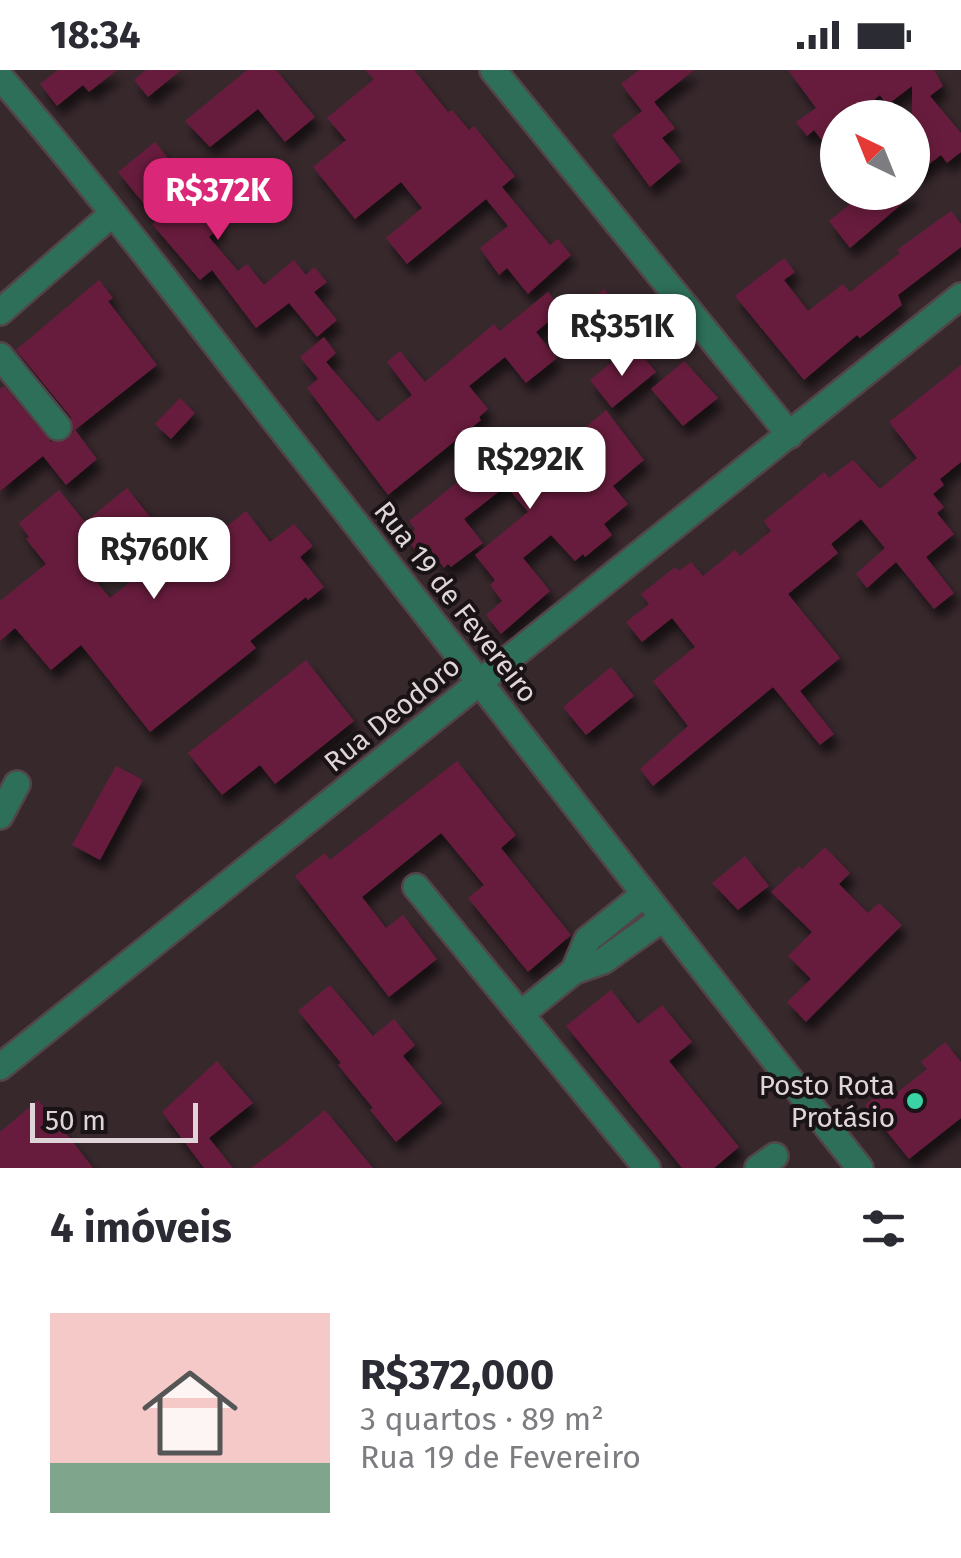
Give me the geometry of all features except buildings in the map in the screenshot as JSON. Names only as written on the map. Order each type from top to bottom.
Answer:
[{"type":"street","points":[[493,70],[790,435]]},
{"type":"street","name":"Rua 19 de Fevereiro","points":[[0,77],[481,681],[662,919],[860,1168]]},
{"type":"street","points":[[0,312],[112,214]]},
{"type":"street","name":"Rua Deodoro","points":[[0,1067],[961,296]]},
{"type":"street","points":[[0,356],[58,427]]},
{"type":"street","points":[[0,816],[16,784]]},
{"type":"street","points":[[416,886],[647,1168]]},
{"type":"street","points":[[574,970],[587,940],[643,894]]},
{"type":"street","points":[[522,1013],[574,970],[603,961],[662,919]]},
{"type":"place","name":"Posto Rota Protásio","points":[[915,1101]]}]
